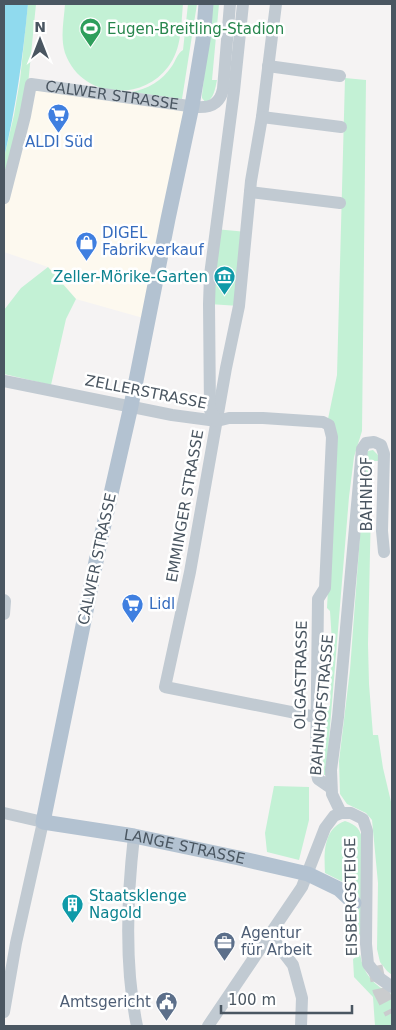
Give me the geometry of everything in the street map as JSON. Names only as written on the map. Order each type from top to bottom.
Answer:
[{"type":"main road","name":"CALWER STRASSE","points":[[43,822],[192,106],[203,40],[206,4]]},
{"type":"main road","name":"LANGE STRASSE","points":[[43,822],[134,836],[308,874],[339,889],[354,903]]},
{"type":"street","points":[[192,106],[213,106],[222,96],[230,4]]},
{"type":"street","name":"EMMINGER STRASSE","points":[[243,4],[234,91],[210,275],[210,410],[217,421],[190,572],[165,686],[316,717]]},
{"type":"street","points":[[217,421],[239,306],[250,192],[262,118],[276,4]]},
{"type":"street","points":[[268,66],[340,76]]},
{"type":"street","name":"CALWER STRASSE","points":[[4,198],[25,116],[31,84],[192,106]]},
{"type":"street","points":[[262,118],[341,126]]},
{"type":"street","points":[[250,192],[340,203]]},
{"type":"street","name":"ZELLERSTRASSE","points":[[4,381],[172,415],[217,421],[229,418],[262,418],[323,422],[329,425],[332,437],[325,588]]},
{"type":"street","name":"BAHNHOF","points":[[374,442],[381,445],[384,454],[382,532],[384,552]]},
{"type":"street","name":"BAHNHOFSTRASSE","points":[[341,813],[331,788],[331,770],[338,717],[362,449],[366,443],[374,442]]},
{"type":"street","name":"OLGASTRASSE","points":[[325,588],[318,599],[316,770],[318,779],[331,788]]},
{"type":"street","points":[[4,600],[4,614]]},
{"type":"street","name":"LANGE STRASSE","points":[[4,813],[43,822]]},
{"type":"street","points":[[208,1026],[302,887],[325,828],[334,816],[341,813]]},
{"type":"street","name":"EISBERGSTEIGE","points":[[341,813],[351,814],[363,820],[367,831],[366,944],[368,964],[378,977],[392,987]]},
{"type":"street","name":"CALWER STRASSE","points":[[4,1012],[16,943],[43,822]]},
{"type":"street","points":[[134,836],[130,876],[129,952],[134,1008],[138,1026]]},
{"type":"street","points":[[270,936],[293,965],[302,998],[301,1026]]},
{"type":"shaded area","points":[[28,81],[185,103],[143,318],[76,299],[48,267],[4,252],[4,184]]},
{"type":"green space","points":[[28,4],[36,4],[27,95],[4,184],[4,158],[20,80]]},
{"type":"green space","points":[[65,4],[183,4],[180,37],[173,60],[156,79],[143,86],[128,90],[112,90],[98,87],[84,79],[73,68],[65,53],[63,35]]},
{"type":"green space","points":[[188,4],[197,4],[182,99],[131,92],[143,89],[159,80],[183,50]]},
{"type":"green space","points":[[212,4],[219,4],[212,80],[217,80],[215,90],[206,103],[202,95]]},
{"type":"green space","points":[[345,78],[366,80],[362,431],[354,457],[349,497],[326,775],[324,775],[320,707],[330,706],[332,642],[330,611],[327,608],[335,454],[328,419],[337,375]]},
{"type":"green space","points":[[215,229],[247,232],[239,306],[209,304]]},
{"type":"green space","points":[[48,267],[76,299],[66,319],[51,385],[4,374],[4,310],[21,288]]},
{"type":"green space","points":[[373,450],[378,455],[378,461],[372,461],[368,644],[369,684],[373,735],[378,735],[392,806],[392,975],[380,962],[377,949],[378,883],[372,820],[366,813],[347,804],[340,794],[339,761],[350,670],[366,455],[368,451]]},
{"type":"green space","points":[[274,786],[309,787],[309,820],[299,860],[267,852],[265,833]]},
{"type":"green space","points":[[345,821],[357,828],[361,833],[363,841],[362,939],[349,916],[356,895],[341,881],[325,873],[326,842],[332,830]]},
{"type":"green space","points":[[360,954],[361,961],[370,978],[392,994],[392,1026],[375,1026],[373,997],[354,977],[353,959]]},
{"type":"water","points":[[4,4],[28,4],[19,81],[4,158]]},
{"type":"tunnel","points":[[375,966],[380,990],[392,1013]]},
{"type":"place","name":"Eugen-Breitling-Stadion","points":[[91,48]]},
{"type":"place","name":"ALDI Süd","points":[[59,133]]},
{"type":"place","name":"DIGEL Fabrikverkauf","points":[[86,261]]},
{"type":"place","name":"Zeller-Mörike-Garten","points":[[224,296]]},
{"type":"place","name":"Lidl","points":[[133,623]]},
{"type":"place","name":"Staatsklenge Nagold","points":[[73,924]]},
{"type":"place","name":"Agentur für Arbeit","points":[[225,961]]},
{"type":"place","name":"Amtsgericht","points":[[167,1021]]}]
